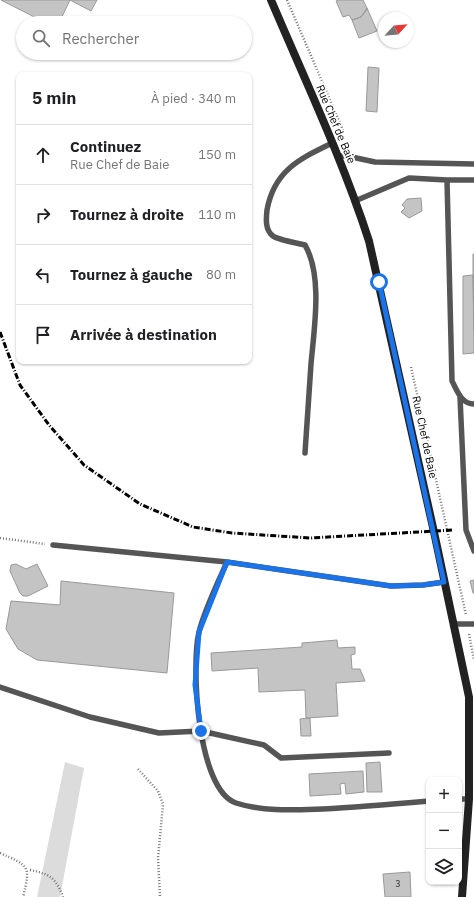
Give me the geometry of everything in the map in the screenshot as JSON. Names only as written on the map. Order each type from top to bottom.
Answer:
[{"type":"street","name":"Rue Chef de Baie","points":[[271,0],[338,156],[356,201],[368,241],[379,282],[454,624],[469,697],[469,799],[462,897]]},
{"type":"lane","points":[[305,453],[316,305],[314,270],[310,254],[305,246],[274,237],[267,229],[266,217],[269,201],[280,176],[304,156],[332,143]]},
{"type":"lane","points":[[338,156],[347,156],[375,162],[474,164]]},
{"type":"lane","points":[[356,201],[408,178],[474,180]]},
{"type":"lane","points":[[447,180],[452,381],[460,397],[466,530],[474,551]]},
{"type":"lane","points":[[460,397],[470,404],[474,404]]},
{"type":"lane","points":[[53,545],[227,562],[391,586],[423,585],[444,582]]},
{"type":"lane","points":[[227,562],[199,632],[195,685],[201,731],[210,768],[220,790],[234,802],[282,811],[361,807],[426,801]]},
{"type":"lane","points":[[454,624],[471,624]]},
{"type":"lane","points":[[0,687],[90,717],[159,733],[201,731],[264,745],[281,758],[389,753]]},
{"type":"lane","points":[[462,799],[469,799]]},
{"type":"path","points":[[287,0],[343,130]]},
{"type":"path","points":[[411,367],[471,624],[474,663]]},
{"type":"path","points":[[0,538],[53,545]]},
{"type":"path","points":[[138,769],[158,791],[163,804],[158,858],[160,897]]},
{"type":"path","points":[[0,853],[21,862],[27,868],[28,873],[23,897]]},
{"type":"path","points":[[30,870],[50,876],[58,883],[63,897]]},
{"type":"shaded area","points":[[65,762],[84,768],[60,897],[37,897]]},
{"type":"building","points":[[1,0],[70,0],[62,16],[32,16]]},
{"type":"building","points":[[70,0],[97,0],[91,11]]},
{"type":"building","points":[[363,0],[367,8],[366,11],[361,17],[352,20],[349,15],[343,17],[336,1]]},
{"type":"building","points":[[367,8],[377,31],[359,38],[352,20],[361,17]]},
{"type":"building","points":[[368,67],[379,68],[377,112],[366,111]]},
{"type":"building","points":[[421,198],[422,211],[409,218],[401,212],[405,208],[402,205],[407,199]]},
{"type":"building","points":[[474,254],[474,331],[473,275]]},
{"type":"building","points":[[473,275],[474,353],[463,354],[463,276]]},
{"type":"building","points":[[16,564],[26,569],[37,564],[48,586],[28,596],[23,596],[20,593],[10,571],[11,565]]},
{"type":"building","points":[[474,580],[474,593],[473,593],[470,581]]},
{"type":"building","points":[[61,581],[174,593],[167,673],[37,660],[18,649],[6,629],[11,601],[60,605]]},
{"type":"building","points":[[337,640],[338,648],[355,647],[355,654],[351,655],[352,669],[360,669],[365,681],[336,683],[338,716],[306,718],[305,690],[259,692],[258,668],[212,671],[211,653],[302,647],[302,643]]},
{"type":"building","points":[[310,718],[311,736],[301,736],[300,719]]},
{"type":"building","points":[[380,762],[382,792],[367,792],[366,763]]},
{"type":"building","points":[[363,771],[364,792],[346,794],[345,783],[340,784],[341,794],[310,796],[309,774]]},
{"type":"building","points":[[410,872],[411,897],[385,897],[383,874]]},
{"type":"railway","points":[[0,332],[20,385],[49,425],[84,465],[140,504],[193,527],[232,533],[310,538],[454,530]]},
{"type":"route","points":[[201,731],[195,685],[199,632],[227,562],[391,586],[423,585],[444,582],[379,282]]}]
